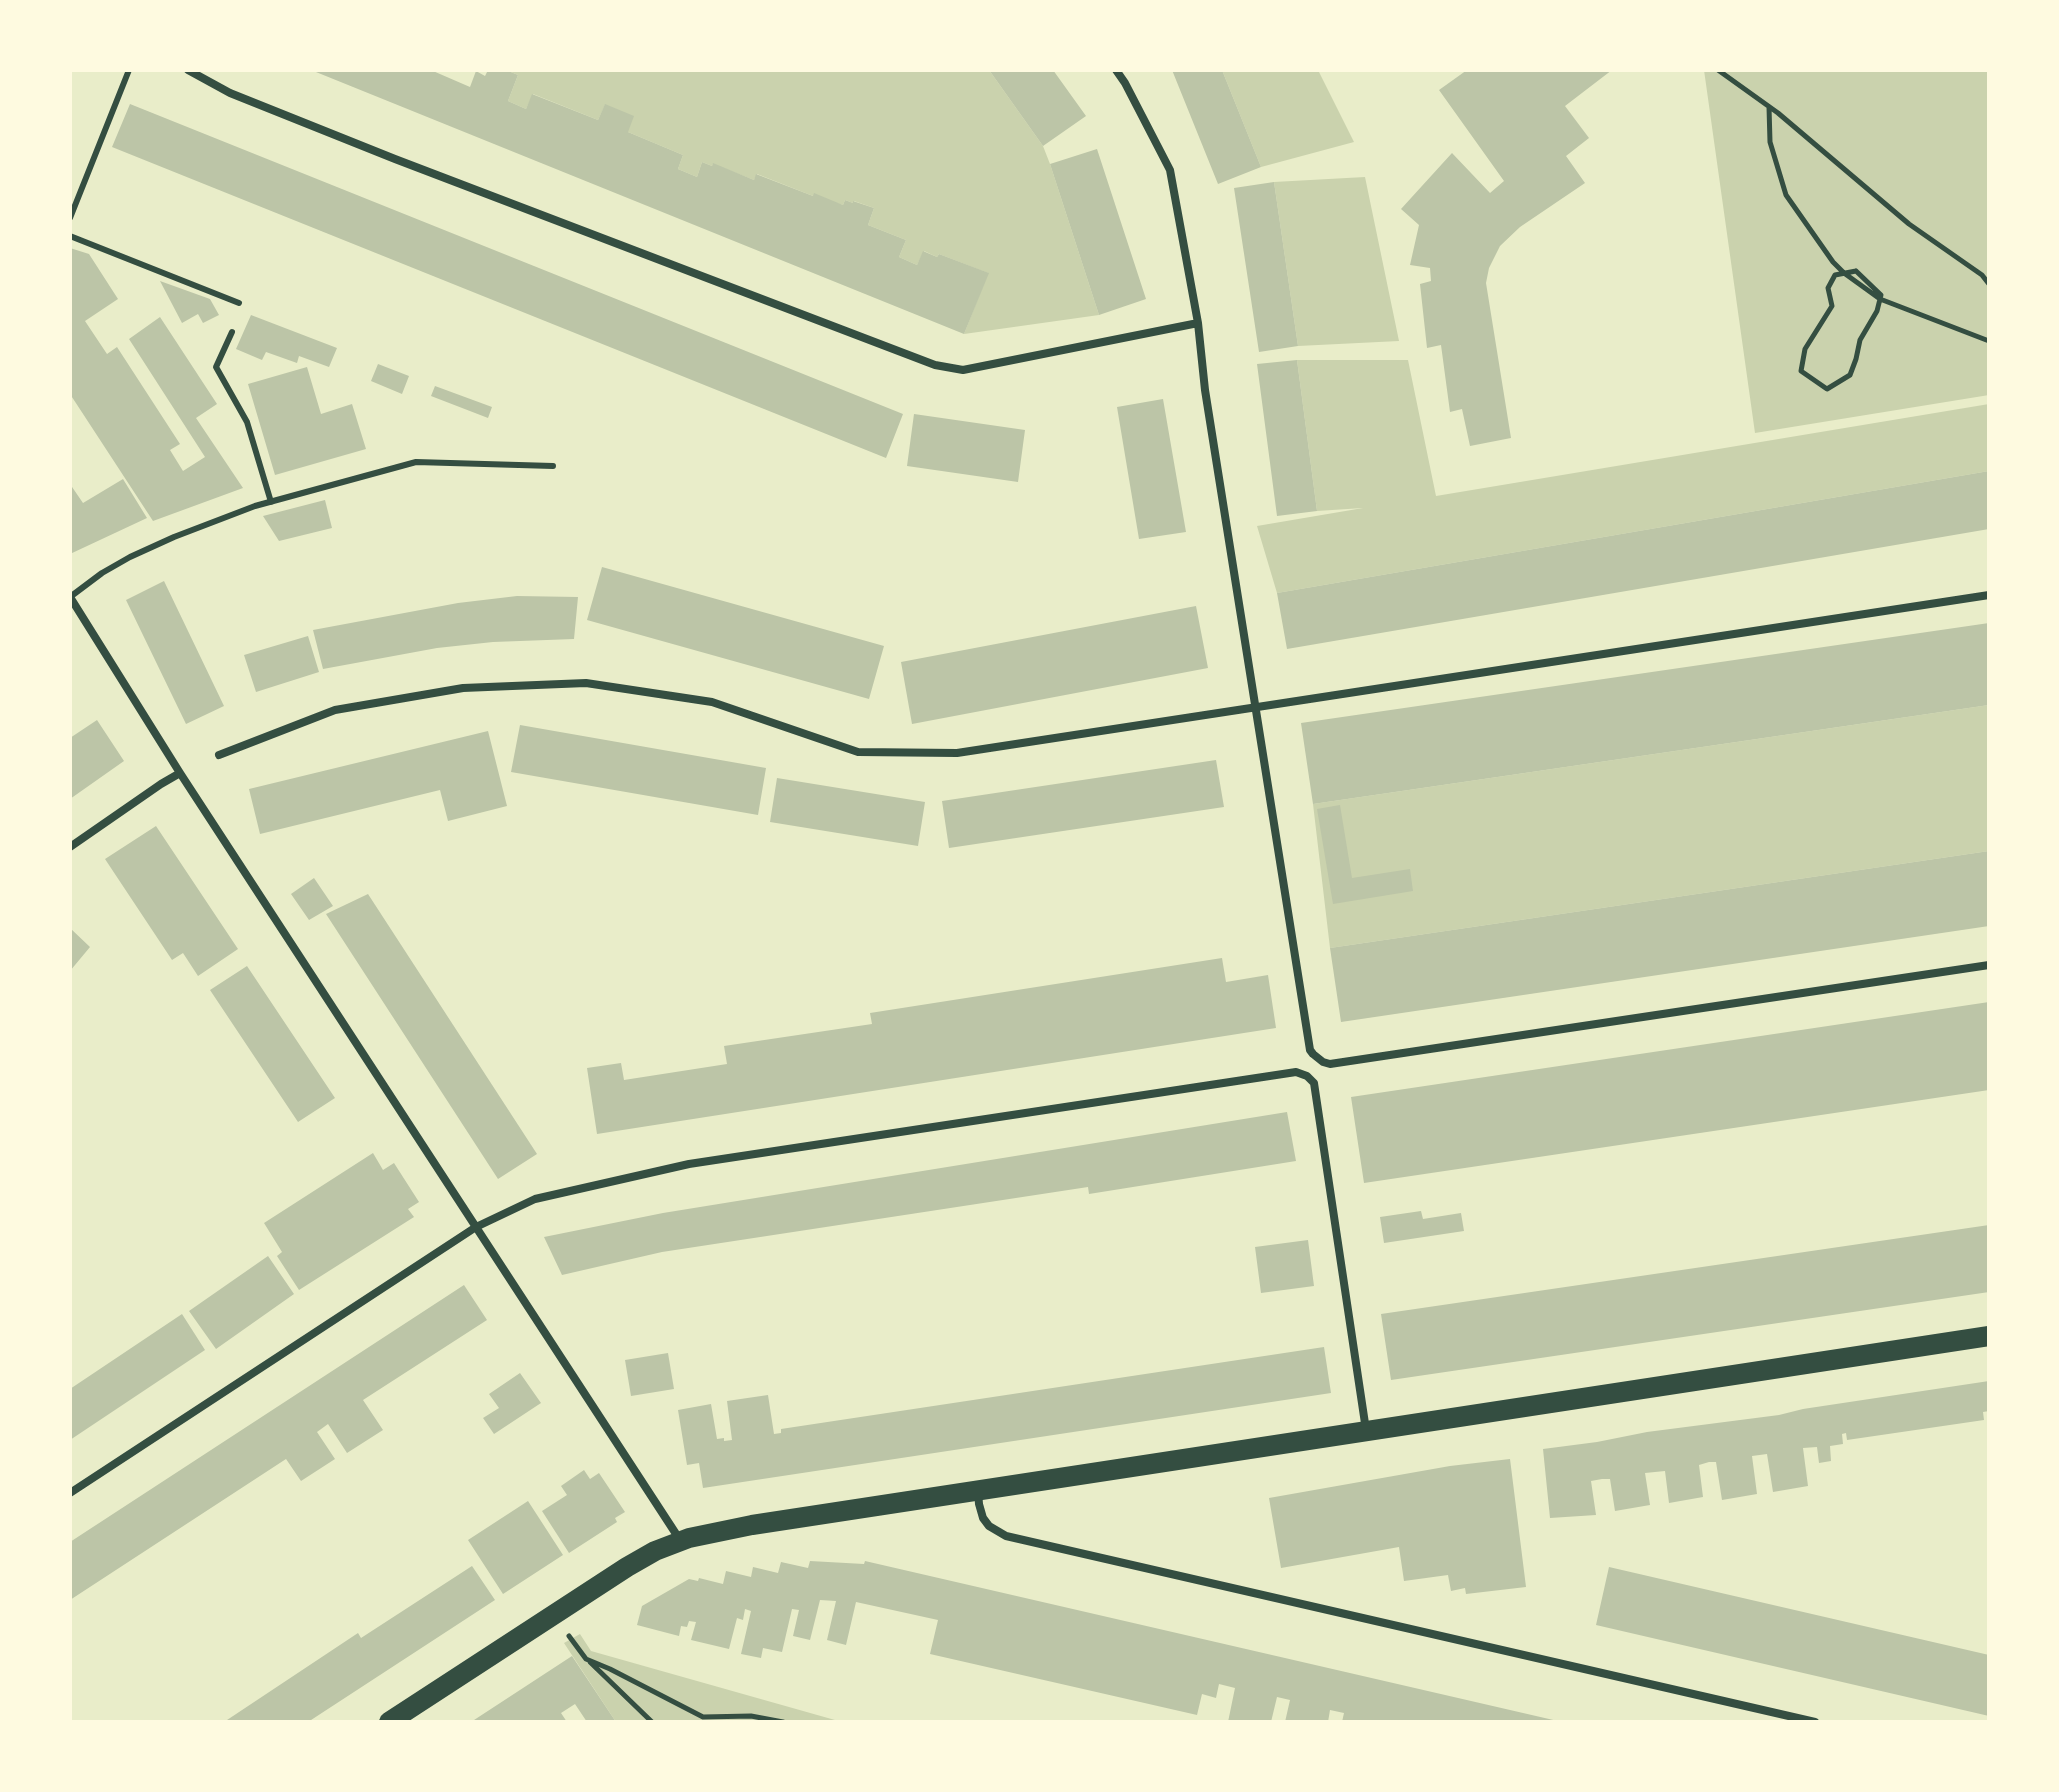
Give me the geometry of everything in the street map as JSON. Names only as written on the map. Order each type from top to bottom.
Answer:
[{"type":"main road","points":[[389,1722],[627,1567],[680,1540],[752,1525],[1989,1336]]},
{"type":"street","points":[[188,70],[230,93],[395,159],[935,365],[963,370],[1198,323]]},
{"type":"street","points":[[1116,70],[1170,170],[1198,323],[1205,390],[1310,1050],[1318,1059],[1330,1064],[1989,965]]},
{"type":"street","points":[[219,755],[335,710],[463,688],[586,683],[712,702],[858,752],[957,753],[1989,595]]},
{"type":"street","points":[[70,597],[180,773],[680,1540]]},
{"type":"street","points":[[70,847],[180,773]]},
{"type":"street","points":[[70,1493],[476,1227],[535,1199],[689,1164],[1291,1072],[1307,1076],[1314,1083],[1366,1431]]},
{"type":"street","points":[[978,1491],[983,1518],[989,1526],[1006,1536],[1815,1722]]},
{"type":"lane","points":[[70,218],[129,70]]},
{"type":"lane","points":[[70,236],[239,303]]},
{"type":"lane","points":[[232,332],[216,367],[247,422],[271,502]]},
{"type":"lane","points":[[70,597],[102,573],[187,532],[255,506],[416,462],[553,466]]},
{"type":"path","points":[[1718,70],[1769,107],[1909,224],[1982,275],[1989,284]]},
{"type":"path","points":[[1769,107],[1770,142],[1786,195],[1833,262],[1880,299],[1989,341]]},
{"type":"path","points":[[1844,273],[1835,275],[1828,288],[1832,306],[1805,349],[1801,371],[1827,389],[1850,375],[1860,340],[1877,311],[1880,299]]},
{"type":"path","points":[[567,1634],[586,1659],[652,1722]]},
{"type":"path","points":[[586,1659],[703,1717],[751,1716],[783,1722]]},
{"type":"green space","points":[[506,70],[989,70],[1043,146],[1099,315],[964,334],[988,273],[924,251],[917,265],[899,257],[906,240],[868,225],[874,208],[854,201],[845,200],[843,205],[757,174],[754,180],[702,162],[697,177],[678,169],[683,155],[628,132],[605,105],[598,120],[533,94],[526,109],[508,101],[518,75]]},
{"type":"green space","points":[[1222,70],[1318,70],[1354,142],[1261,167]]},
{"type":"green space","points":[[1704,70],[1989,70],[1989,395],[1755,433]]},
{"type":"green space","points":[[1365,177],[1399,341],[1298,346],[1274,182]]},
{"type":"green space","points":[[1297,360],[1408,360],[1436,496],[1989,404],[1989,471],[1277,593],[1257,526],[1363,508],[1317,511]]},
{"type":"green space","points":[[1989,705],[1989,851],[1330,948],[1313,804]]},
{"type":"green space","points":[[580,1634],[591,1651],[842,1722],[616,1722],[564,1643]]},
{"type":"building","points":[[311,70],[433,70],[470,87],[476,71],[485,76],[488,70],[506,70],[518,75],[508,101],[526,109],[532,94],[598,120],[605,104],[634,116],[628,132],[683,155],[678,169],[697,177],[702,162],[712,166],[713,163],[754,180],[756,174],[843,205],[845,200],[874,208],[868,225],[906,240],[899,257],[917,265],[923,251],[989,273],[964,334]]},
{"type":"building","points":[[989,70],[1053,70],[1086,116],[1043,146]]},
{"type":"building","points":[[1172,70],[1222,70],[1261,167],[1218,184]]},
{"type":"building","points":[[1467,70],[1612,70],[1565,106],[1589,138],[1566,156],[1585,183],[1520,227],[1500,246],[1489,268],[1486,283],[1511,438],[1470,446],[1462,409],[1450,412],[1441,345],[1427,348],[1420,284],[1431,281],[1430,268],[1410,265],[1419,225],[1401,209],[1452,153],[1490,193],[1504,181],[1439,90]]},
{"type":"building","points":[[130,104],[903,414],[886,458],[112,147]]},
{"type":"building","points":[[1097,149],[1146,299],[1099,315],[1050,164]]},
{"type":"building","points":[[1274,182],[1298,346],[1259,352],[1234,188]]},
{"type":"building","points":[[70,248],[89,254],[118,299],[85,321],[107,354],[117,347],[180,444],[170,450],[183,471],[205,457],[129,339],[160,317],[217,404],[196,418],[243,488],[153,521],[70,394]]},
{"type":"building","points":[[160,281],[210,299],[219,315],[203,323],[198,314],[182,323]]},
{"type":"building","points":[[251,315],[337,348],[329,367],[299,356],[297,363],[266,352],[262,360],[236,349]]},
{"type":"building","points":[[1297,360],[1317,511],[1277,516],[1257,364]]},
{"type":"building","points":[[378,364],[409,376],[402,394],[371,381]]},
{"type":"building","points":[[307,367],[321,414],[352,404],[366,449],[275,475],[248,384]]},
{"type":"building","points":[[435,386],[492,407],[488,418],[431,396]]},
{"type":"building","points":[[1163,399],[1186,532],[1139,539],[1117,407]]},
{"type":"building","points":[[914,414],[1025,430],[1018,482],[907,466]]},
{"type":"building","points":[[1989,471],[1989,529],[1287,649],[1277,593]]},
{"type":"building","points":[[123,479],[147,518],[70,554],[70,484],[83,503]]},
{"type":"building","points":[[325,500],[332,528],[279,541],[263,516]]},
{"type":"building","points":[[602,567],[884,646],[869,699],[587,620]]},
{"type":"building","points":[[164,581],[224,706],[186,724],[126,600]]},
{"type":"building","points":[[517,596],[578,597],[574,639],[437,648],[323,669],[313,630],[458,603]]},
{"type":"building","points":[[1196,606],[1208,668],[912,724],[901,662]]},
{"type":"building","points":[[1989,623],[1989,705],[1313,804],[1301,723]]},
{"type":"building","points":[[308,636],[319,672],[256,692],[244,655]]},
{"type":"building","points":[[97,720],[124,761],[70,799],[70,738]]},
{"type":"building","points":[[520,725],[766,768],[758,815],[511,772]]},
{"type":"building","points":[[488,731],[507,806],[448,821],[440,790],[260,834],[249,789]]},
{"type":"building","points":[[1216,760],[1224,807],[949,848],[942,801]]},
{"type":"building","points":[[777,778],[925,802],[918,846],[770,822]]},
{"type":"building","points":[[1340,805],[1352,878],[1410,869],[1413,891],[1333,904],[1317,809]]},
{"type":"building","points":[[156,826],[238,949],[198,976],[183,953],[172,960],[105,859]]},
{"type":"building","points":[[1989,851],[1989,926],[1341,1022],[1330,948]]},
{"type":"building","points":[[314,878],[333,906],[309,920],[291,894]]},
{"type":"building","points":[[368,894],[537,1154],[498,1179],[326,914]]},
{"type":"building","points":[[70,928],[90,947],[70,971]]},
{"type":"building","points":[[1222,958],[1226,982],[1268,975],[1276,1028],[597,1134],[587,1068],[621,1063],[624,1080],[727,1064],[724,1046],[872,1024],[870,1013]]},
{"type":"building","points":[[247,966],[335,1098],[298,1122],[210,990]]},
{"type":"building","points":[[1989,1002],[1989,1090],[1364,1183],[1351,1097]]},
{"type":"building","points":[[1287,1112],[1296,1161],[1089,1194],[1088,1187],[662,1252],[562,1275],[544,1237],[663,1213]]},
{"type":"building","points":[[373,1153],[383,1170],[394,1163],[419,1202],[408,1209],[414,1217],[299,1290],[277,1256],[282,1252],[264,1223]]},
{"type":"building","points":[[1421,1211],[1423,1219],[1461,1213],[1464,1231],[1384,1243],[1380,1217]]},
{"type":"building","points":[[1989,1225],[1989,1292],[1391,1380],[1381,1314]]},
{"type":"building","points":[[1308,1240],[1314,1286],[1261,1293],[1255,1247]]},
{"type":"building","points":[[268,1256],[294,1294],[216,1349],[189,1311]]},
{"type":"building","points":[[464,1285],[487,1320],[363,1400],[383,1430],[347,1453],[328,1424],[317,1432],[335,1459],[301,1481],[286,1459],[70,1600],[70,1542]]},
{"type":"building","points":[[182,1314],[205,1350],[70,1440],[70,1389]]},
{"type":"building","points":[[1324,1347],[1331,1393],[703,1488],[699,1463],[687,1465],[678,1410],[711,1404],[717,1439],[724,1438],[724,1441],[732,1440],[727,1401],[768,1395],[774,1434],[781,1433],[781,1429]]},
{"type":"building","points":[[668,1353],[674,1389],[631,1396],[625,1360]]},
{"type":"building","points":[[520,1373],[541,1403],[494,1434],[483,1418],[499,1408],[489,1394]]},
{"type":"building","points":[[1989,1381],[1989,1411],[1983,1412],[1984,1420],[1847,1440],[1846,1433],[1842,1434],[1843,1444],[1830,1446],[1831,1461],[1819,1463],[1817,1447],[1803,1448],[1808,1486],[1773,1492],[1767,1454],[1752,1456],[1757,1494],[1722,1500],[1716,1462],[1709,1462],[1699,1465],[1703,1497],[1669,1503],[1665,1471],[1645,1473],[1650,1505],[1615,1511],[1610,1479],[1602,1479],[1591,1481],[1596,1515],[1550,1518],[1543,1449]]},
{"type":"building","points":[[1510,1459],[1526,1587],[1466,1594],[1465,1588],[1451,1591],[1448,1575],[1404,1581],[1399,1547],[1281,1568],[1269,1498],[1450,1466]]},
{"type":"building","points":[[584,1470],[590,1479],[599,1473],[625,1512],[615,1518],[617,1522],[569,1553],[542,1511],[567,1495],[561,1486]]},
{"type":"building","points":[[528,1501],[563,1555],[503,1594],[468,1540]]},
{"type":"building","points":[[810,1561],[864,1564],[865,1561],[1562,1722],[1342,1722],[1344,1713],[1330,1710],[1328,1722],[1285,1722],[1290,1700],[1277,1697],[1271,1722],[1228,1722],[1235,1688],[1219,1684],[1216,1698],[1202,1694],[1197,1715],[930,1654],[938,1620],[856,1602],[846,1645],[827,1640],[836,1601],[820,1600],[810,1640],[793,1636],[799,1610],[792,1609],[782,1652],[763,1648],[761,1658],[741,1654],[751,1611],[745,1609],[743,1620],[737,1618],[729,1649],[691,1640],[696,1622],[689,1621],[687,1627],[681,1626],[679,1636],[637,1625],[642,1606],[689,1579],[698,1581],[699,1578],[723,1584],[726,1571],[751,1577],[753,1567],[778,1573],[781,1562],[808,1568]]},
{"type":"building","points":[[472,1566],[495,1600],[308,1722],[224,1722],[358,1633],[361,1638]]},
{"type":"building","points":[[1609,1567],[1989,1655],[1989,1716],[1596,1625]]},
{"type":"building","points":[[572,1656],[616,1722],[587,1722],[575,1704],[561,1713],[567,1722],[471,1722]]}]
